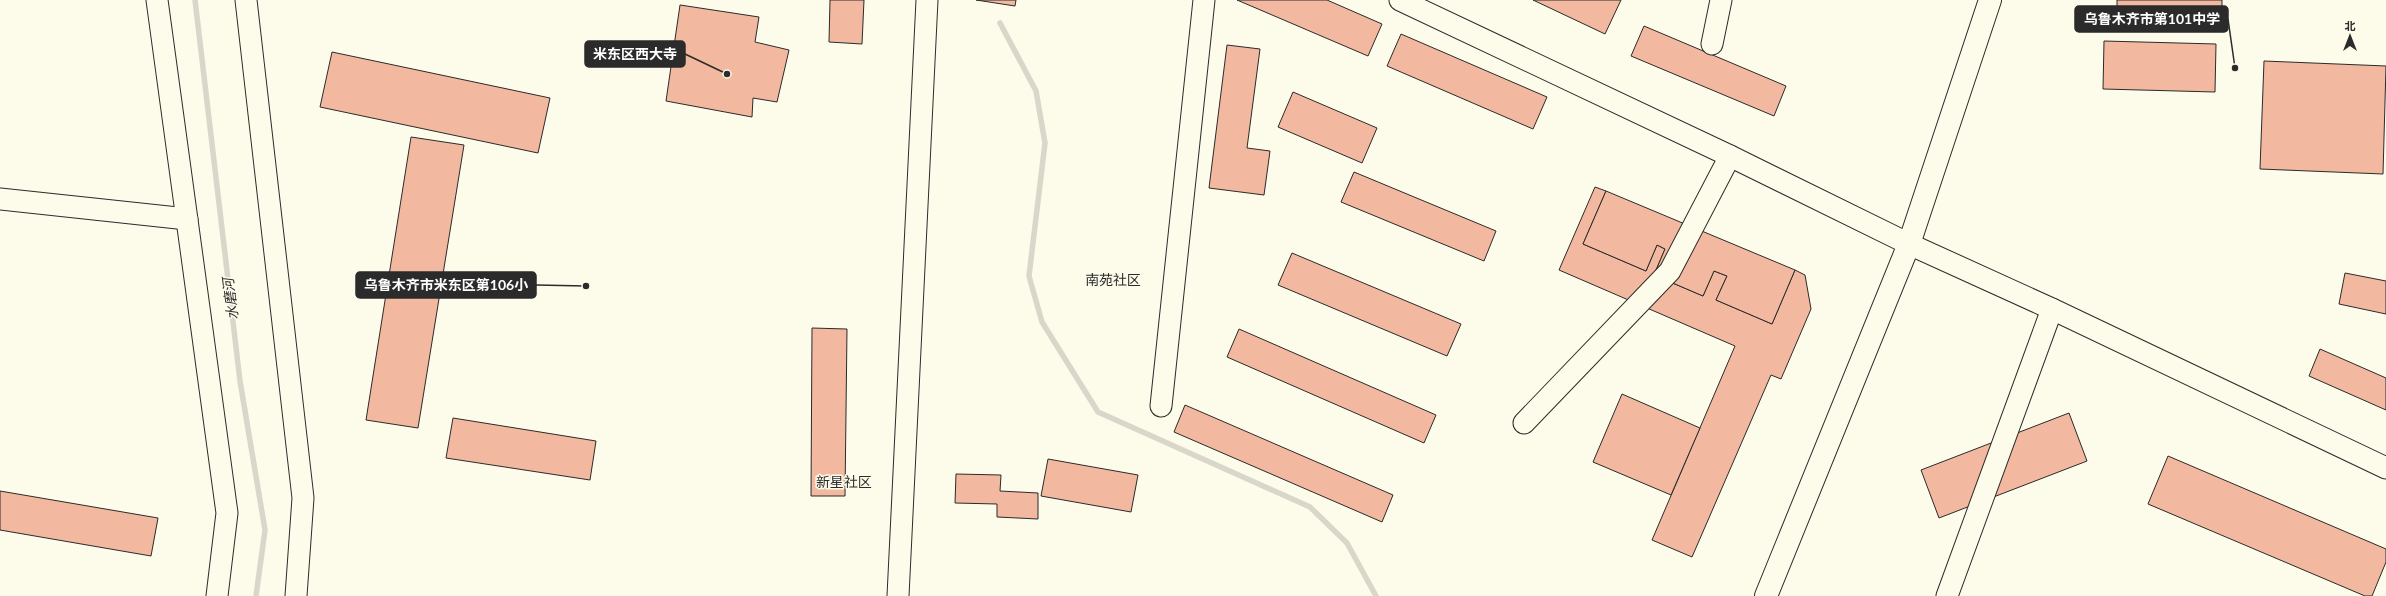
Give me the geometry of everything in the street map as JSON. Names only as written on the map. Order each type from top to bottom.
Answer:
[{"type":"main road","points":[[1766,596],[1909,244],[1990,0]]},
{"type":"street","points":[[157,0],[227,513],[217,596]]},
{"type":"street","points":[[246,0],[303,498],[296,596]]},
{"type":"street","points":[[898,596],[927,0]]},
{"type":"street","points":[[1161,406],[1204,0]]},
{"type":"street","points":[[1400,0],[1730,156],[1909,244],[2052,309],[2386,468]]},
{"type":"street","points":[[1712,44],[1722,0]]},
{"type":"street","points":[[1524,423],[1670,271],[1730,156]]},
{"type":"street","points":[[0,199],[187,220]]},
{"type":"street","points":[[1947,596],[2052,309]]},
{"type":"building","points":[[830,0],[864,0],[862,44],[829,42]]},
{"type":"building","points":[[976,0],[1016,0],[1015,6]]},
{"type":"building","points":[[1237,0],[1327,0],[1382,24],[1368,56]]},
{"type":"building","points":[[1533,0],[1621,0],[1605,34]]},
{"type":"building","points":[[2117,0],[2222,0],[2222,10],[2117,8]]},
{"type":"building","points":[[680,5],[759,17],[755,42],[789,50],[777,102],[753,98],[752,117],[666,101]]},
{"type":"building","points":[[1644,26],[1786,86],[1774,116],[1631,56]]},
{"type":"building","points":[[1401,34],[1547,97],[1533,129],[1387,66]]},
{"type":"building","points":[[2104,41],[2216,44],[2215,92],[2103,89]]},
{"type":"building","points":[[1227,45],[1260,49],[1247,148],[1270,151],[1264,195],[1209,188]]},
{"type":"building","points":[[332,52],[550,98],[538,153],[320,107]]},
{"type":"building","points":[[2264,61],[2386,66],[2383,174],[2260,169]]},
{"type":"building","points":[[1293,92],[1377,128],[1362,163],[1278,127]]},
{"type":"building","points":[[411,137],[464,145],[418,428],[366,420]]},
{"type":"building","points":[[1354,172],[1496,231],[1484,261],[1341,202]]},
{"type":"building","points":[[1595,187],[1606,191],[1583,244],[1646,271],[1657,245],[1665,249],[1654,275],[1703,296],[1714,271],[1727,276],[1716,300],[1772,324],[1795,270],[1805,275],[1811,309],[1781,379],[1771,375],[1692,557],[1652,540],[1735,346],[1559,270]]},
{"type":"building","points":[[1606,191],[1795,270],[1772,324],[1716,300],[1727,276],[1714,271],[1703,296],[1654,275],[1665,249],[1657,245],[1646,271],[1583,244]]},
{"type":"building","points":[[1292,253],[1461,324],[1447,356],[1278,285]]},
{"type":"building","points":[[2345,273],[2386,281],[2386,314],[2339,304]]},
{"type":"building","points":[[812,328],[847,329],[845,496],[811,496]]},
{"type":"building","points":[[1239,329],[1436,415],[1424,443],[1227,357]]},
{"type":"building","points":[[2320,349],[2386,378],[2386,410],[2309,376]]},
{"type":"building","points":[[1622,394],[1700,428],[1671,495],[1593,462]]},
{"type":"building","points":[[1185,405],[1393,495],[1382,522],[1174,432]]},
{"type":"building","points":[[2069,413],[2087,461],[1939,518],[1921,470]]},
{"type":"building","points":[[453,418],[596,441],[590,480],[446,458]]},
{"type":"building","points":[[2168,456],[2386,549],[2386,562],[2372,596],[2365,596],[2148,504]]},
{"type":"building","points":[[1048,459],[1138,475],[1131,512],[1041,496]]},
{"type":"building","points":[[956,474],[1001,475],[1000,491],[1038,493],[1038,519],[997,517],[997,504],[955,503]]},
{"type":"building","points":[[0,491],[158,518],[151,556],[0,530]]},
{"type":"waterway","name":"水磨河","points":[[195,0],[240,381],[265,530],[256,596]]},
{"type":"waterway","points":[[1000,23],[1036,91],[1045,143],[1029,276],[1042,322],[1098,412],[1310,507],[1347,543],[1376,596]]},
{"type":"place","name":"乌鲁木齐市第101中学","points":[[2235,68]]},
{"type":"place","name":"米东区西大寺","points":[[727,74]]},
{"type":"place","name":"乌鲁木齐市米东区第106小","points":[[586,286]]},
{"type":"district","name":"南苑社区","points":[[1113,279]]},
{"type":"district","name":"新星社区","points":[[844,481]]}]
